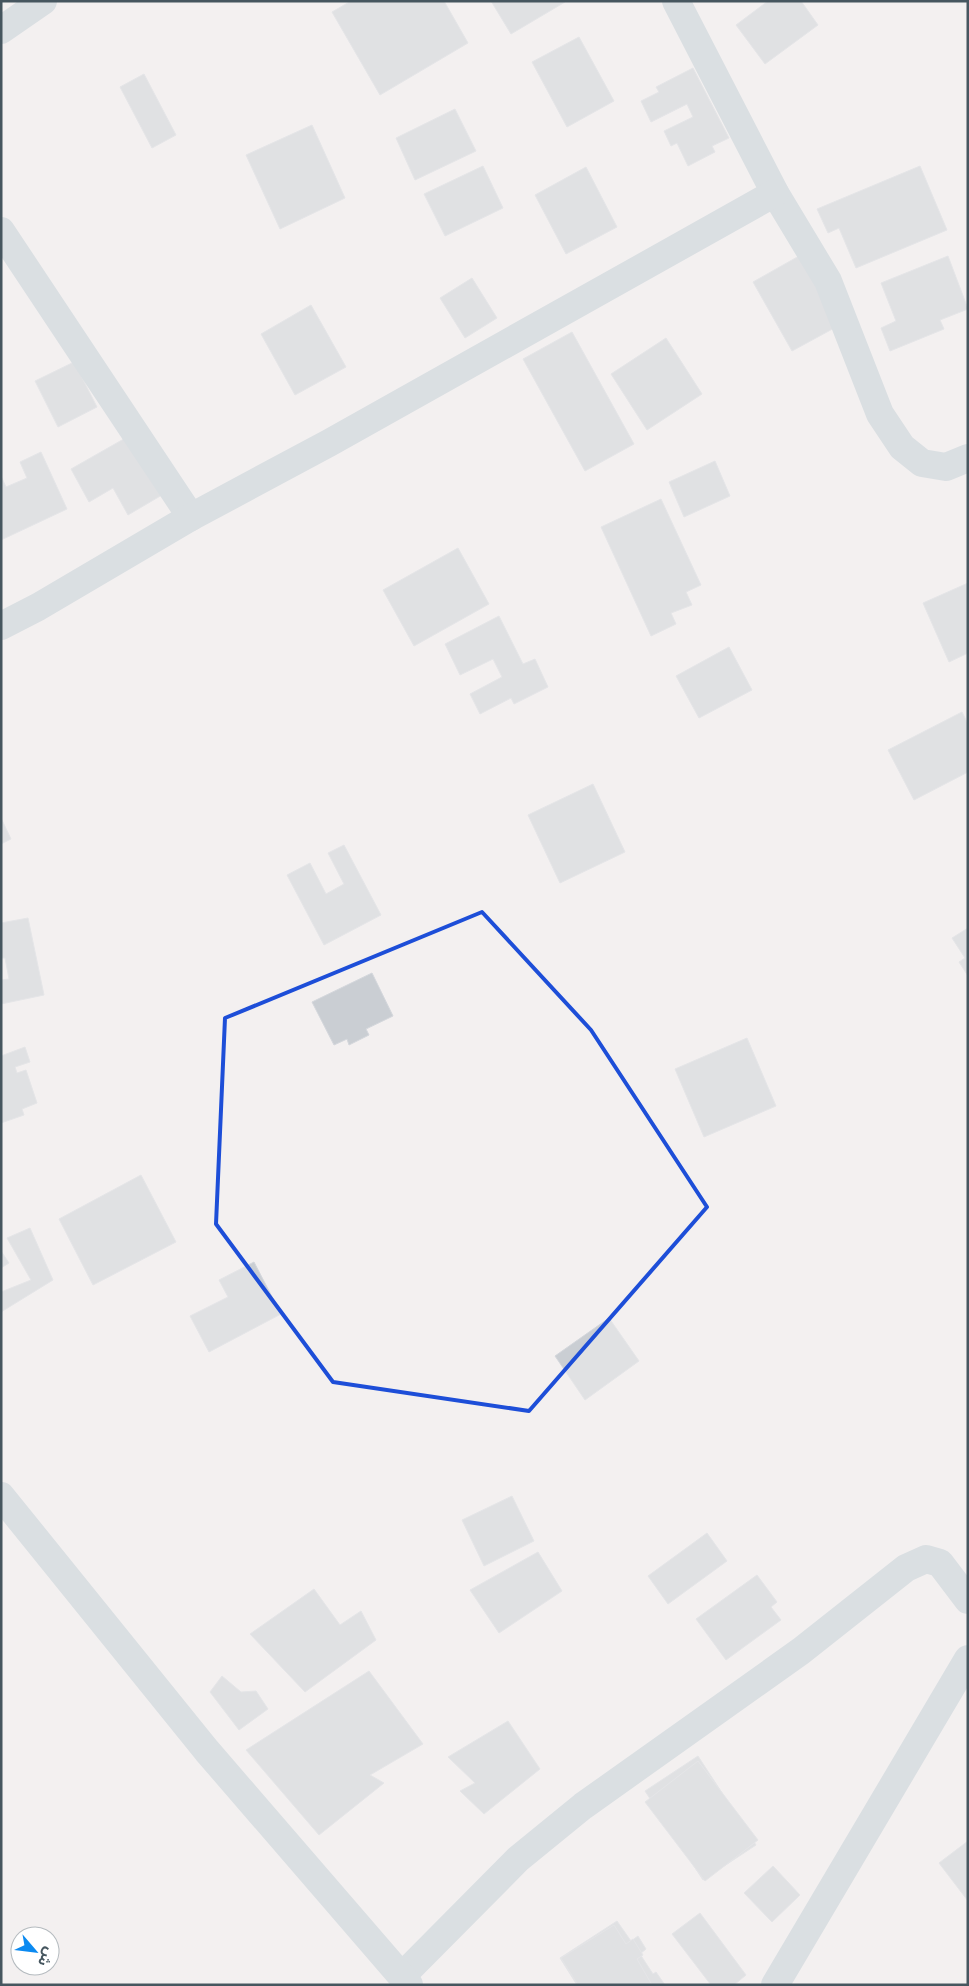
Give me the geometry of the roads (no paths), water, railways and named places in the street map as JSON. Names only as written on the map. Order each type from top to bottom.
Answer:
[{"type":"street","points":[[1,30],[43,1]]},
{"type":"street","points":[[676,1],[774,193],[828,281],[880,414],[902,447],[922,463],[946,467],[968,458]]},
{"type":"street","points":[[1,626],[38,608],[190,516],[329,443],[774,193]]},
{"type":"street","points":[[1,231],[190,516]]},
{"type":"street","points":[[1,1496],[206,1751],[406,1980],[518,1859],[583,1806],[801,1651],[906,1568],[926,1559],[940,1563],[968,1600]]},
{"type":"street","points":[[775,1985],[968,1659]]}]
